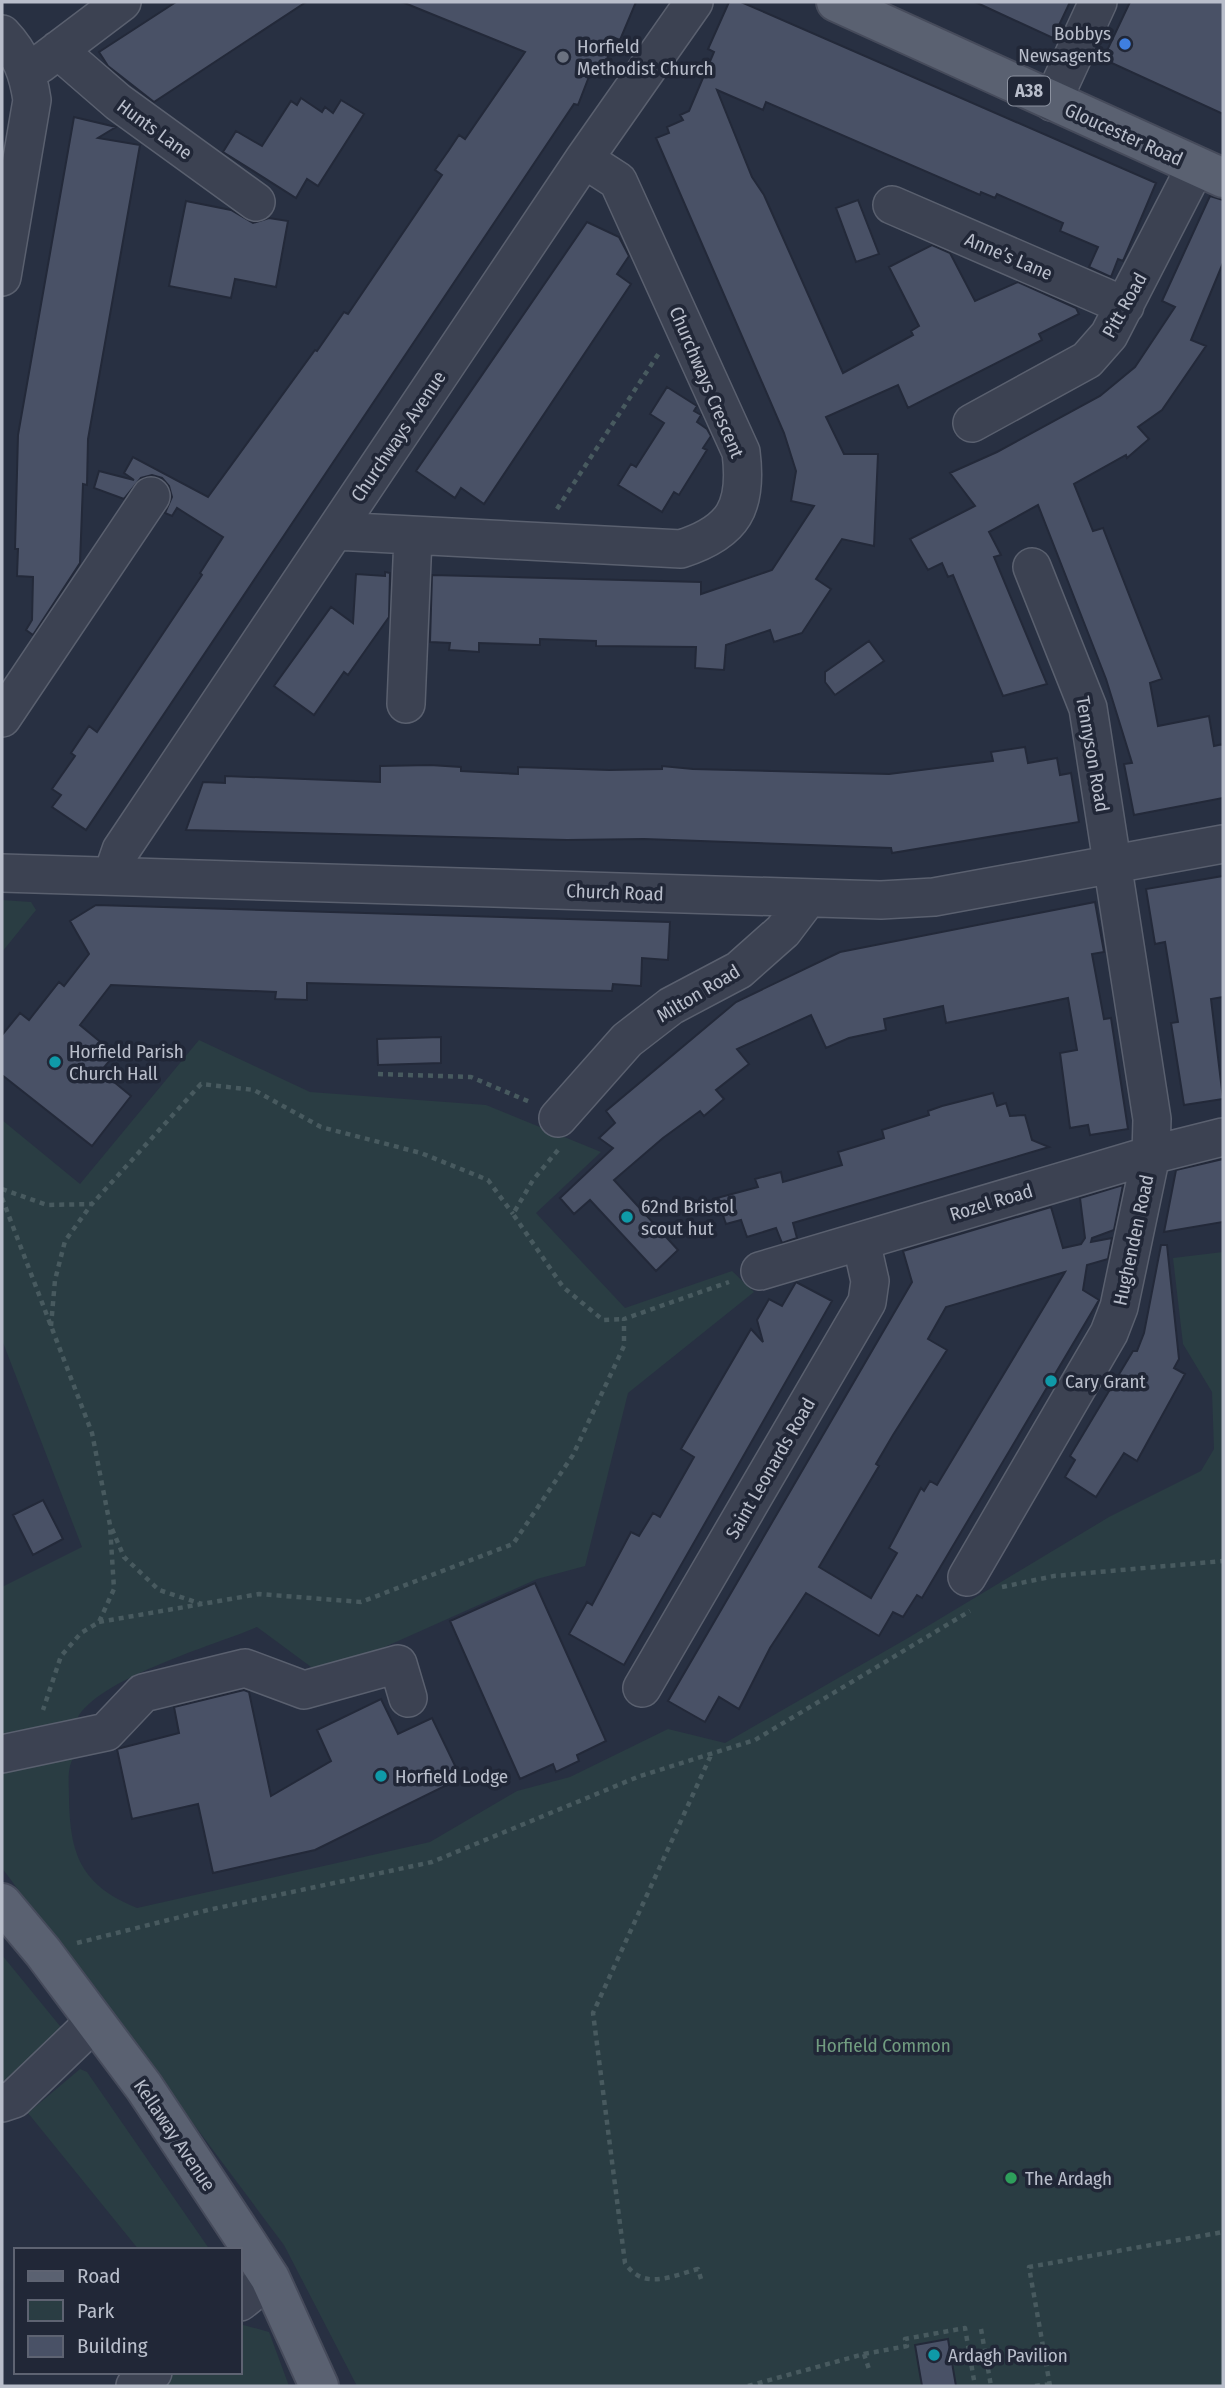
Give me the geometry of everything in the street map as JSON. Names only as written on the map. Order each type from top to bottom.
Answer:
[{"type":"main road","name":"Gloucester Road","points":[[836,2],[1209,172]]},
{"type":"main road","name":"Kellaway Avenue","points":[[2,1903],[43,1952],[144,2087],[270,2278],[319,2386]]},
{"type":"street","points":[[28,73],[122,2]]},
{"type":"street","name":"Churchways Avenue","points":[[112,876],[121,850],[584,159],[694,2]]},
{"type":"street","points":[[1052,102],[1098,2]]},
{"type":"street","points":[[2,34],[15,48],[28,73],[32,100],[2,277]]},
{"type":"street","name":"Hunts Lane","points":[[58,50],[117,102],[256,202]]},
{"type":"street","name":"Churchways Crescent","points":[[335,531],[681,549],[709,540],[728,522],[740,503],[744,480],[741,452],[618,181],[584,159]]},
{"type":"street","name":"Pitt Road","points":[[972,423],[1087,360],[1109,335],[1209,172]]},
{"type":"street","name":"Anne’s Lane","points":[[892,205],[1125,306]]},
{"type":"street","points":[[2,718],[151,496]]},
{"type":"street","points":[[406,704],[413,537]]},
{"type":"street","name":"Tennyson Road","points":[[1032,567],[1088,708],[1112,867]]},
{"type":"street","name":"Church Road","points":[[2,873],[808,898],[934,897],[1112,867],[1223,844]]},
{"type":"street","name":"Hughenden Road","points":[[981,1589],[1109,1334],[1119,1307],[1151,1155],[1152,1119],[1112,867]]},
{"type":"street","name":"Milton Road","points":[[557,1129],[627,1040],[671,1006],[739,970],[783,931],[808,898]]},
{"type":"street","name":"Rozel Road","points":[[760,1271],[1151,1155],[1223,1137]]},
{"type":"street","name":"Saint Leonards Road","points":[[642,1688],[867,1302],[870,1280],[861,1241]]},
{"type":"street","points":[[16,1751],[107,1732],[143,1693],[245,1668],[304,1690],[398,1664],[408,1698]]},
{"type":"street","points":[[2,2103],[13,2099],[94,2022]]},
{"type":"street","points":[[242,2300],[270,2278]]},
{"type":"street","points":[[135,2386],[150,2374]]},
{"type":"path","points":[[535,542],[680,319]]},
{"type":"path","points":[[379,1074],[471,1077],[512,1092],[557,1129],[560,1149],[533,1180],[513,1214]]},
{"type":"path","points":[[51,1331],[55,1280],[65,1241],[92,1204],[201,1084],[254,1090],[321,1127],[421,1153],[488,1180],[564,1287],[603,1320],[624,1319],[760,1271]]},
{"type":"path","points":[[2,1189],[47,1205],[92,1204]]},
{"type":"path","points":[[2,1198],[17,1231],[51,1331],[92,1433],[110,1525],[114,1589],[99,1622]]},
{"type":"path","points":[[16,1751],[61,1656],[82,1633],[99,1622],[259,1594],[361,1602],[513,1544],[573,1455],[624,1346],[624,1319]]},
{"type":"path","points":[[110,1525],[124,1557],[159,1590],[205,1605]]},
{"type":"path","points":[[43,1952],[208,1910],[432,1863],[640,1776],[755,1740],[981,1589],[1054,1576],[1223,1561]]},
{"type":"path","points":[[701,2279],[698,2269],[656,2281],[643,2280],[632,2274],[625,2263],[593,2013],[711,1755]]},
{"type":"path","points":[[1035,2386],[1050,2385],[1029,2267],[1223,2232]]},
{"type":"path","points":[[748,2386],[864,2354],[906,2346],[905,2339],[965,2328],[975,2386]]},
{"type":"path","points":[[981,2329],[991,2386]]},
{"type":"path","points":[[864,2354],[869,2369]]},
{"type":"green space","points":[[2,900],[31,902],[36,910],[2,952]]},
{"type":"green space","name":"Horfield Common","points":[[199,1040],[310,1092],[486,1105],[601,1152],[536,1213],[625,1308],[732,1271],[754,1292],[628,1393],[585,1566],[537,1579],[322,1675],[257,1627],[135,1675],[93,1701],[79,1715],[75,1728],[77,1752],[71,1763],[69,1779],[72,1836],[82,1866],[91,1878],[118,1899],[137,1908],[430,1842],[517,1791],[570,1777],[668,1729],[725,1743],[908,1638],[1109,1517],[1201,1471],[1214,1449],[1212,1392],[1183,1344],[1173,1258],[1223,1252],[1223,2386],[357,2386],[284,2245],[2,1868],[2,1587],[82,1547],[2,1340],[2,1120],[80,1184]]},
{"type":"green space","points":[[2,1955],[64,2031],[8,2080],[2,2081]]},
{"type":"green space","points":[[80,2069],[87,2072],[209,2248],[137,2248],[28,2113]]},
{"type":"green space","points":[[242,2325],[269,2332],[289,2386],[143,2386],[158,2374],[242,2374]]},
{"type":"building","points":[[176,2],[306,2],[154,102],[108,66],[99,52]]},
{"type":"building","points":[[402,2],[636,2],[620,40],[615,38],[600,78],[590,74],[578,105],[574,104],[86,830],[52,807],[61,795],[52,789],[75,756],[71,753],[89,726],[97,732],[202,575],[200,573],[223,537],[177,508],[172,516],[165,513],[172,497],[169,486],[162,478],[152,475],[141,478],[124,499],[94,488],[99,471],[134,480],[124,473],[133,457],[208,497],[344,312],[348,314],[442,175],[435,170],[459,135],[465,139],[525,52]]},
{"type":"building","points":[[729,2],[741,2],[1156,183],[1123,261],[1118,259],[1111,277],[1089,267],[1098,247],[1060,231],[1063,223],[997,194],[995,198],[981,192],[980,195],[766,102],[763,110],[717,90],[752,177],[764,195],[843,373],[913,335],[911,331],[919,326],[889,267],[932,245],[950,253],[975,301],[1018,282],[1076,308],[1079,314],[1039,334],[1042,340],[908,408],[898,385],[826,417],[844,454],[878,454],[874,546],[842,539],[816,579],[831,589],[802,633],[774,642],[770,630],[726,645],[724,670],[695,668],[696,647],[596,646],[596,641],[540,639],[540,645],[479,643],[479,652],[449,650],[450,643],[430,642],[432,575],[701,582],[701,594],[772,570],[814,506],[791,501],[796,471],[784,433],[656,138],[669,133],[667,127],[683,120],[680,115],[689,111],[714,52],[708,49]]},
{"type":"building","points":[[975,2],[1070,2],[1053,38]]},
{"type":"building","points":[[1130,2],[1223,2],[1223,114],[1103,59]]},
{"type":"building","points":[[301,98],[322,112],[325,107],[333,113],[341,100],[364,114],[318,186],[307,179],[296,198],[223,152],[236,131],[262,146],[291,101],[297,105]]},
{"type":"building","points":[[74,117],[116,127],[98,138],[140,145],[88,439],[80,563],[33,635],[26,630],[32,620],[33,577],[17,576],[18,549],[15,549],[18,435]]},
{"type":"building","points":[[1210,196],[1223,200],[1223,263],[1191,340],[1206,346],[1162,410],[1138,427],[1149,439],[1127,458],[1126,455],[1074,484],[1093,531],[1103,528],[1162,679],[1150,683],[1158,726],[1209,716],[1214,746],[1223,744],[1223,798],[1134,815],[1124,764],[1132,763],[1106,679],[1038,505],[989,532],[1001,555],[994,557],[1047,684],[1003,696],[953,575],[948,577],[942,563],[928,570],[910,539],[975,506],[950,473],[997,452],[1100,396],[1135,367],[1175,307],[1162,301]]},
{"type":"building","points":[[858,200],[879,254],[856,262],[836,208]]},
{"type":"building","points":[[186,201],[231,210],[253,223],[269,218],[288,221],[276,287],[235,279],[231,298],[169,286]]},
{"type":"building","points":[[587,222],[619,237],[629,256],[617,274],[631,284],[484,504],[461,488],[455,498],[416,471]]},
{"type":"building","points":[[667,387],[697,406],[694,411],[701,415],[697,422],[707,429],[711,436],[703,448],[707,450],[679,495],[674,492],[662,512],[618,485],[631,464],[636,467],[664,423],[650,414]]},
{"type":"building","points":[[385,572],[390,573],[389,617],[348,675],[344,672],[314,715],[274,686],[331,607],[353,623],[356,574],[385,576]]},
{"type":"building","points":[[869,641],[884,661],[835,695],[825,682],[825,672]]},
{"type":"building","points":[[1025,747],[1028,763],[1057,758],[1060,775],[1071,773],[1079,822],[892,853],[891,848],[644,839],[567,840],[186,830],[203,782],[225,783],[225,776],[380,782],[380,766],[430,765],[461,767],[461,771],[518,774],[518,767],[609,770],[662,769],[662,766],[889,774],[993,761],[991,752]]},
{"type":"building","points":[[1223,876],[1223,997],[1211,999],[1223,1099],[1184,1105],[1171,1023],[1178,1022],[1165,942],[1155,944],[1146,889]]},
{"type":"building","points":[[1095,902],[1104,952],[1092,954],[1104,1019],[1111,1018],[1128,1129],[1090,1135],[1088,1125],[1070,1128],[1060,1053],[1077,1050],[1068,998],[946,1023],[943,1006],[884,1019],[886,1030],[849,1038],[826,1048],[811,1015],[737,1049],[749,1064],[716,1090],[724,1099],[704,1116],[700,1111],[663,1138],[614,1180],[678,1250],[656,1271],[590,1200],[574,1214],[560,1198],[613,1148],[599,1138],[615,1123],[606,1111],[736,1002],[840,952]]},
{"type":"building","points":[[96,905],[670,922],[668,960],[642,958],[641,986],[613,984],[612,991],[307,983],[307,1000],[275,999],[276,992],[111,985],[80,1025],[115,1054],[101,1071],[131,1096],[92,1146],[2,1075],[2,1035],[20,1013],[29,1020],[59,982],[64,986],[89,954],[70,921]]},
{"type":"building","points":[[441,1037],[441,1063],[378,1065],[377,1039]]},
{"type":"building","points":[[993,1093],[997,1106],[1006,1103],[1010,1116],[1025,1115],[1032,1140],[1049,1147],[793,1223],[797,1238],[782,1243],[776,1228],[747,1237],[741,1220],[726,1224],[717,1198],[758,1187],[755,1179],[781,1172],[783,1182],[842,1165],[838,1152],[884,1138],[882,1130],[929,1115],[928,1111],[942,1106]]},
{"type":"building","points":[[1223,1159],[1223,1222],[1164,1232],[1176,1170]]},
{"type":"building","points":[[1123,1185],[1114,1230],[1092,1238],[1091,1242],[1112,1238],[1108,1259],[1087,1265],[1083,1290],[1099,1300],[922,1598],[917,1595],[903,1617],[893,1612],[879,1636],[806,1593],[770,1648],[739,1709],[719,1697],[705,1722],[668,1701],[912,1282],[903,1251],[1051,1207],[1063,1248],[1081,1244],[1085,1238],[1080,1198]],"holes":[[[1065,1272],[937,1485],[930,1481],[924,1491],[921,1488],[889,1548],[897,1553],[871,1598],[819,1567],[879,1466],[876,1464],[893,1435],[947,1350],[928,1339],[946,1307]]]},
{"type":"building","points":[[1161,1245],[1167,1245],[1179,1359],[1174,1368],[1185,1374],[1137,1461],[1124,1453],[1096,1497],[1065,1477],[1075,1460],[1070,1456],[1133,1351],[1137,1351],[1144,1333]]},
{"type":"building","points":[[796,1282],[832,1301],[624,1665],[569,1634],[587,1602],[592,1605],[631,1532],[639,1536],[653,1513],[660,1517],[694,1457],[681,1449],[751,1329],[763,1342],[757,1320],[769,1299],[782,1306]]},
{"type":"building","points":[[43,1500],[63,1539],[33,1555],[13,1515]]},
{"type":"building","points":[[535,1583],[606,1741],[577,1755],[579,1761],[556,1772],[553,1764],[520,1779],[450,1621]]},
{"type":"building","name":"Horfield Lodge","points":[[244,1690],[249,1692],[271,1796],[331,1761],[317,1730],[381,1699],[398,1734],[432,1718],[461,1778],[315,1850],[213,1873],[198,1804],[132,1819],[117,1749],[179,1733],[174,1707]]},
{"type":"building","name":"Ardagh Pavilion","points":[[948,2339],[956,2386],[922,2386],[915,2345]]},
{"type":"place","name":"Bobbys Newsagents","points":[[1125,44]]},
{"type":"place","name":"Horfield Methodist Church","points":[[563,57]]},
{"type":"place","name":"Horfield Parish Church Hall","points":[[55,1062]]},
{"type":"place","name":"62nd Bristol scout hut","points":[[627,1217]]},
{"type":"place","name":"Cary Grant","points":[[1051,1381]]},
{"type":"place","name":"Horfield Lodge","points":[[381,1776]]},
{"type":"place","name":"The Ardagh","points":[[1011,2178]]},
{"type":"place","name":"Ardagh Pavilion","points":[[934,2355]]}]
